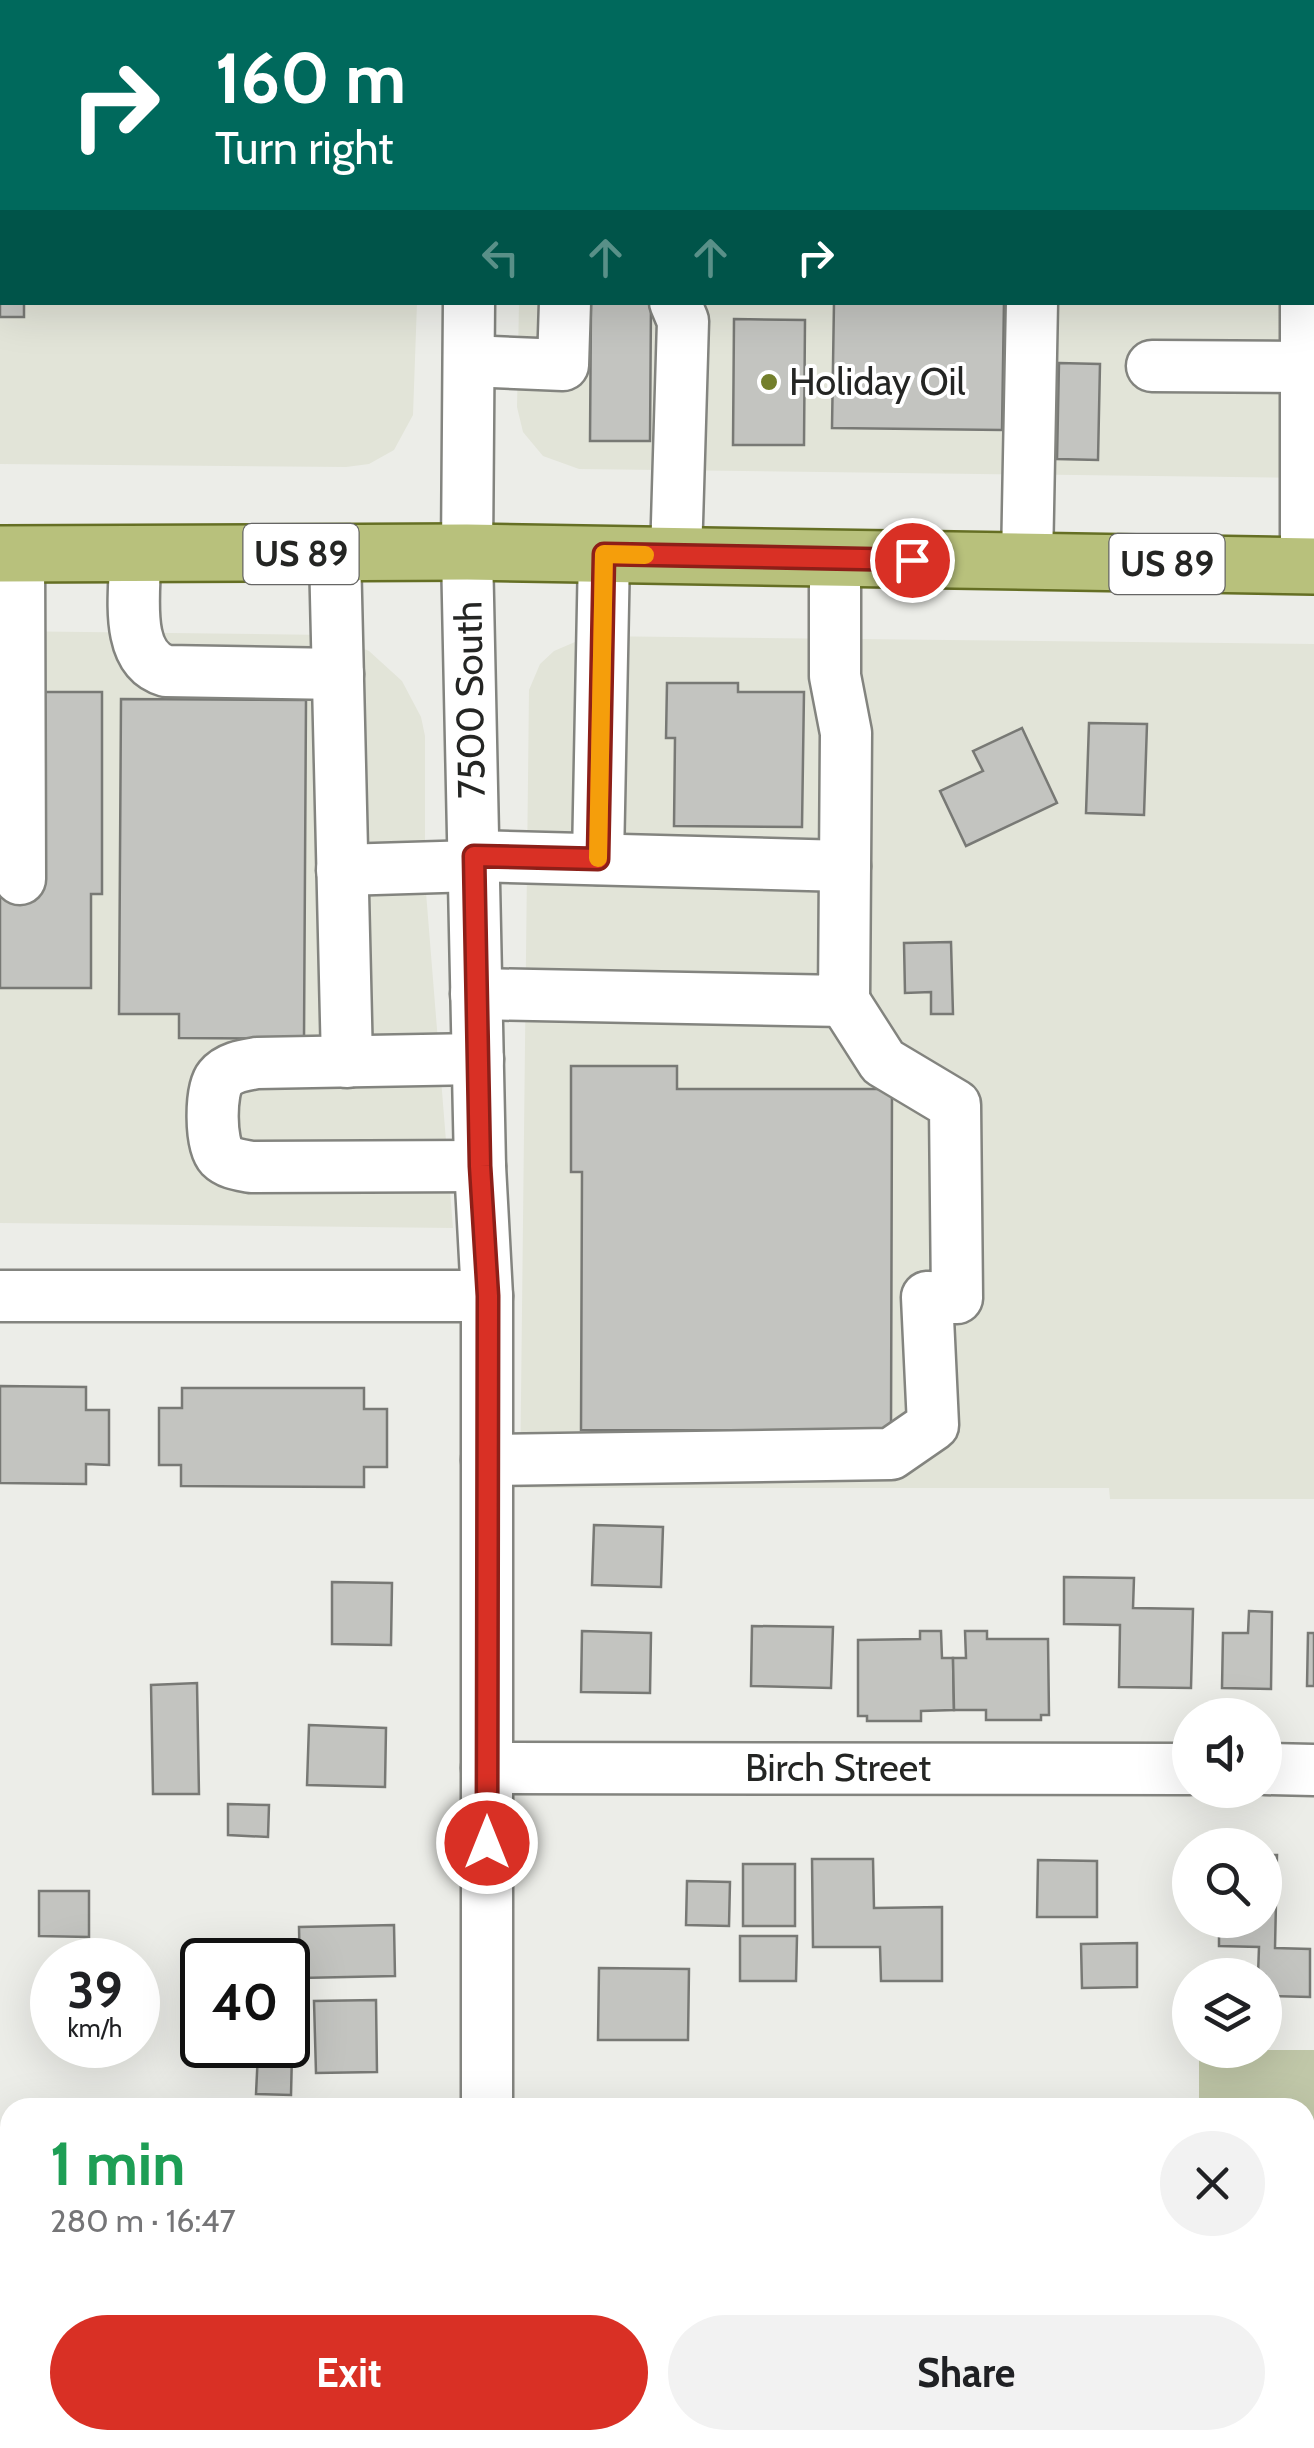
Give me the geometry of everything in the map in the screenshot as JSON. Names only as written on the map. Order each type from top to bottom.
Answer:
[{"type":"main road","name":"US 89","points":[[9,554],[468,552],[1310,566]]},
{"type":"street","name":"7500 South","points":[[469,305],[468,552],[476,994],[488,1296],[487,2098]]},
{"type":"street","points":[[470,362],[563,364],[565,305]]},
{"type":"street","points":[[676,305],[683,322],[676,556]]},
{"type":"street","points":[[1027,562],[1032,305]]},
{"type":"street","points":[[1306,305],[1310,566]]},
{"type":"street","points":[[1152,366],[1306,367]]},
{"type":"street","points":[[9,554],[20,879]]},
{"type":"street","points":[[135,554],[137,642],[153,667],[166,671],[338,674]]},
{"type":"street","points":[[335,554],[347,1062]]},
{"type":"street","points":[[598,859],[604,554]]},
{"type":"street","points":[[487,1460],[891,1454],[933,1424],[927,1297],[958,1298],[955,1105],[883,1062],[844,1001],[846,733],[835,676],[835,558]]},
{"type":"street","points":[[342,870],[474,861],[598,859],[845,866]]},
{"type":"street","points":[[476,994],[844,1001]]},
{"type":"street","points":[[478,1060],[257,1062],[234,1068],[219,1078],[214,1095],[214,1137],[219,1154],[232,1164],[480,1166]]},
{"type":"street","points":[[0,1296],[488,1296]]},
{"type":"street","name":"Birch Street","points":[[487,1768],[1172,1769]]},
{"type":"street","points":[[1282,1770],[1314,1770]]},
{"type":"shaded area","points":[[0,305],[417,305],[413,415],[394,450],[369,464],[346,467],[0,464]]},
{"type":"shaded area","points":[[519,305],[1313,305],[1314,478],[579,469],[543,456],[523,432],[517,407]]},
{"type":"shaded area","points":[[0,631],[328,635],[369,651],[402,681],[421,717],[425,736],[425,880],[453,1228],[0,1223]]},
{"type":"shaded area","points":[[589,636],[1314,644],[1314,1499],[1110,1499],[1109,1488],[520,1488],[529,690],[540,664],[554,651]]},
{"type":"green space","points":[[1282,2050],[1314,2050],[1314,2098],[1199,2098],[1199,2068],[1282,2068]]},
{"type":"building","points":[[0,305],[24,305],[24,317],[0,317]]},
{"type":"building","points":[[591,305],[651,305],[650,441],[590,441]]},
{"type":"building","points":[[834,305],[1004,305],[1002,430],[832,428]]},
{"type":"building","name":"Holiday Oil","points":[[734,319],[805,320],[804,445],[733,445]]},
{"type":"building","points":[[1059,363],[1100,364],[1098,460],[1057,459]]},
{"type":"building","points":[[667,683],[738,683],[738,692],[804,692],[802,827],[674,826],[675,738],[666,738]]},
{"type":"building","points":[[39,692],[102,692],[102,894],[91,894],[91,988],[0,988],[0,892]]},
{"type":"building","points":[[121,699],[306,700],[304,1039],[179,1038],[179,1014],[119,1014]]},
{"type":"building","points":[[1089,723],[1147,724],[1144,815],[1086,813]]},
{"type":"building","points":[[1022,728],[1057,803],[966,846],[940,791],[983,771],[973,751]]},
{"type":"building","points":[[951,942],[953,1014],[931,1014],[931,992],[905,993],[904,943]]},
{"type":"building","points":[[571,1066],[677,1066],[677,1089],[892,1089],[891,1431],[581,1430],[582,1172],[571,1172]]},
{"type":"building","points":[[0,1386],[86,1387],[86,1410],[109,1410],[109,1465],[86,1464],[86,1484],[0,1483]]},
{"type":"building","points":[[182,1388],[364,1388],[364,1409],[387,1409],[387,1467],[364,1467],[364,1487],[181,1486],[181,1465],[159,1465],[159,1408],[182,1408]]},
{"type":"building","points":[[594,1525],[663,1527],[661,1587],[592,1585]]},
{"type":"building","points":[[1064,1577],[1134,1578],[1133,1608],[1193,1609],[1191,1688],[1119,1687],[1120,1625],[1064,1624]]},
{"type":"building","points":[[332,1582],[392,1583],[391,1645],[332,1644]]},
{"type":"building","points":[[1249,1611],[1272,1612],[1271,1689],[1222,1688],[1223,1633],[1248,1633]]},
{"type":"building","points":[[752,1626],[833,1627],[831,1688],[751,1686]]},
{"type":"building","points":[[582,1631],[651,1633],[650,1693],[581,1692]]},
{"type":"building","points":[[920,1631],[941,1631],[942,1658],[953,1658],[954,1710],[921,1711],[921,1721],[867,1721],[867,1716],[858,1716],[858,1640],[920,1639]]},
{"type":"building","points":[[965,1631],[987,1631],[987,1639],[1048,1639],[1049,1715],[1041,1715],[1041,1720],[986,1720],[986,1710],[954,1710],[953,1658],[966,1658]]},
{"type":"building","points":[[1308,1633],[1314,1633],[1314,1686],[1307,1686]]},
{"type":"building","points":[[197,1683],[199,1794],[153,1794],[151,1685]]},
{"type":"building","points":[[309,1725],[386,1728],[385,1787],[307,1785]]},
{"type":"building","points":[[228,1804],[269,1805],[268,1837],[228,1835]]},
{"type":"building","points":[[812,1859],[873,1859],[874,1908],[942,1907],[942,1981],[881,1981],[880,1947],[813,1947]]},
{"type":"building","points":[[1038,1860],[1097,1861],[1097,1917],[1037,1917]]},
{"type":"building","points":[[743,1864],[795,1864],[795,1926],[743,1926]]},
{"type":"building","points":[[687,1881],[730,1882],[729,1926],[686,1925]]},
{"type":"building","points":[[39,1891],[89,1891],[89,1937],[39,1936]]},
{"type":"building","points":[[394,1925],[395,1976],[310,1978],[310,1938],[299,1938],[299,1927]]},
{"type":"building","points":[[740,1936],[797,1936],[796,1981],[740,1981]]},
{"type":"building","points":[[1219,1938],[1275,1938],[1275,1948],[1310,1949],[1310,1997],[1282,1996],[1282,1958],[1259,1958],[1259,1947],[1219,1946]]},
{"type":"building","points":[[1137,1943],[1137,1987],[1082,1988],[1081,1944]]},
{"type":"building","points":[[599,1968],[689,1969],[688,2040],[598,2040]]},
{"type":"building","points":[[376,2000],[377,2072],[316,2073],[314,2001]]},
{"type":"building","points":[[257,2068],[292,2068],[291,2095],[256,2094]]},
{"type":"slow traffic","points":[[598,858],[604,554],[645,555]]},
{"type":"place","name":"Holiday Oil","points":[[769,382]]},
{"type":"route","points":[[487,1843],[488,1296],[480,1166],[474,856],[598,859],[604,554],[912,560]]}]
